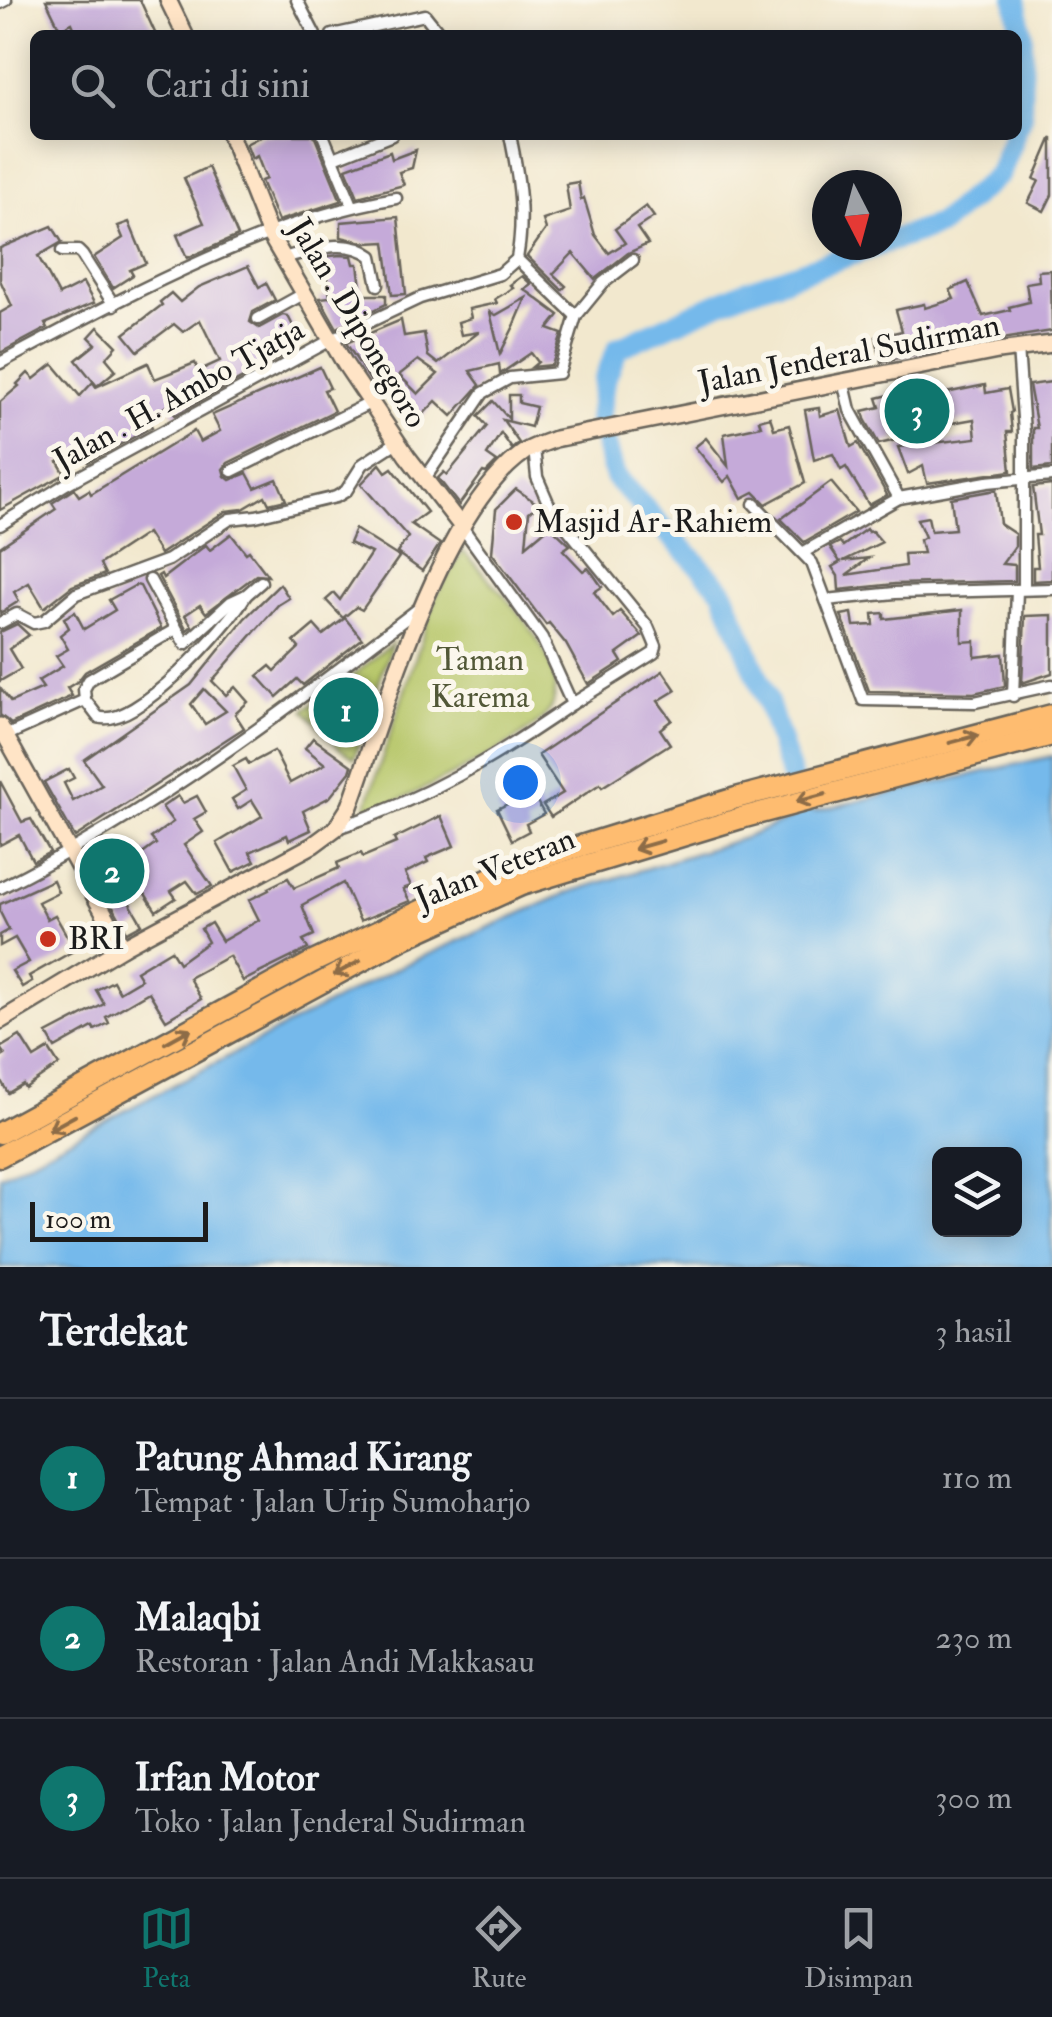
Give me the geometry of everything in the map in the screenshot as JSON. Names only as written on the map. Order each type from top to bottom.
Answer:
[{"type":"highway","name":"Jalan Veteran","points":[[0,1133],[311,963],[512,867],[878,771],[1052,715]]},
{"type":"highway","name":"Jalan Veteran","points":[[878,771],[1052,735]]},
{"type":"highway","name":"Jalan Veteran","points":[[0,1156],[404,938],[521,886],[739,808]]},
{"type":"main road","points":[[168,0],[183,30]]},
{"type":"main road","name":"Jalan . Diponegoro","points":[[232,140],[270,233],[331,340],[397,442],[462,527]]},
{"type":"main road","name":"Jalan Jenderal Sudirman","points":[[336,828],[350,806],[422,605],[462,527],[501,473],[534,448],[555,439],[843,380],[1052,344]]},
{"type":"main road","points":[[3,731],[123,947]]},
{"type":"main road","points":[[0,1021],[336,828]]},
{"type":"street","points":[[298,0],[313,30]]},
{"type":"street","points":[[356,30],[425,16],[437,30]]},
{"type":"street","points":[[326,140],[352,205]]},
{"type":"street","points":[[334,158],[379,140]]},
{"type":"street","points":[[511,140],[519,169],[524,223],[517,259],[576,316]]},
{"type":"street","points":[[0,364],[114,305],[270,233],[352,205],[396,198]]},
{"type":"street","points":[[283,258],[323,248],[353,246],[372,256],[378,284]]},
{"type":"street","points":[[62,251],[78,251],[82,255],[114,305]]},
{"type":"street","name":"Jalan . H. Ambo Tjatja","points":[[0,525],[66,484],[331,340],[420,298],[490,279],[510,268],[517,259]]},
{"type":"street","points":[[424,480],[483,393],[510,378],[559,373],[576,316],[603,283],[633,260]]},
{"type":"street","points":[[258,319],[305,293]]},
{"type":"street","points":[[1012,696],[1025,476],[1018,348]]},
{"type":"street","points":[[843,380],[850,410],[899,498]]},
{"type":"street","points":[[232,470],[370,403]]},
{"type":"street","points":[[0,623],[17,614],[34,623],[44,621],[76,594],[168,560],[230,519],[336,498],[363,464],[397,442]]},
{"type":"street","points":[[336,828],[380,814],[455,780],[654,653],[656,646],[648,627],[550,507],[537,477],[534,448]]},
{"type":"street","points":[[804,552],[899,498],[1025,476],[1052,476]]},
{"type":"street","points":[[754,504],[804,552],[863,700],[943,704],[1012,696],[1052,685]]},
{"type":"street","points":[[462,527],[542,638],[572,704]]},
{"type":"street","points":[[150,580],[185,644],[196,654]]},
{"type":"street","points":[[185,644],[231,602],[261,582]]},
{"type":"street","points":[[826,600],[914,592],[1052,589]]},
{"type":"street","points":[[176,629],[89,680],[85,700],[98,717],[116,718],[172,681],[238,609],[246,595]]},
{"type":"street","points":[[0,888],[190,777],[422,605]]},
{"type":"street","points":[[3,731],[85,700]]},
{"type":"green space","name":"Taman Karema","points":[[463,551],[510,602],[540,644],[553,675],[553,704],[543,718],[499,749],[371,813],[366,807],[436,596]]},
{"type":"green space","points":[[392,643],[354,758],[340,749],[304,710]]},
{"type":"water","points":[[1052,756],[1052,1267],[0,1267],[0,1176],[397,968],[567,893],[744,838],[802,814]]},
{"type":"building","points":[[46,0],[140,0],[154,30],[75,30],[72,23],[60,29]]},
{"type":"building","points":[[1052,137],[1052,195],[1044,211],[1028,203]]},
{"type":"building","points":[[254,140],[316,140],[341,201],[278,221],[261,181],[266,179],[257,156],[252,159],[246,144]]},
{"type":"building","points":[[416,150],[412,168],[399,172],[404,185],[358,197],[346,168],[390,152],[392,159]]},
{"type":"building","points":[[208,167],[238,236],[187,258],[177,235],[204,223],[184,178]]},
{"type":"building","points":[[578,182],[595,235],[609,253],[625,243],[615,229],[646,206],[654,217],[637,228],[648,244],[628,253],[595,279],[573,253],[553,274],[566,286],[562,290],[527,256],[546,229],[543,220],[570,211],[566,184]]},
{"type":"building","points":[[398,217],[406,294],[392,295],[385,242],[367,243],[341,237],[341,222]]},
{"type":"building","points":[[129,222],[146,263],[130,270],[133,275],[113,288],[94,257],[123,238],[118,226]]},
{"type":"building","points":[[52,226],[62,242],[38,256],[59,295],[83,283],[94,303],[45,324],[47,328],[0,353],[0,313],[12,306],[0,280],[0,248]]},
{"type":"building","points":[[352,256],[354,264],[358,264],[362,295],[386,295],[386,304],[337,328],[320,298],[330,297],[321,257]]},
{"type":"building","points":[[248,266],[259,287],[266,283],[275,300],[253,312],[250,322],[259,328],[288,316],[295,330],[287,334],[294,350],[175,415],[170,405],[146,416],[152,427],[88,462],[81,450],[58,462],[65,474],[0,510],[0,402],[28,373],[34,379],[53,364],[80,396],[93,382],[96,387],[148,363],[155,379],[195,363],[198,371],[220,361],[200,320],[183,332],[174,324],[138,351],[124,334],[162,305],[160,302],[171,293],[180,302],[199,287]]},
{"type":"building","points":[[1051,270],[1052,331],[881,362],[876,337],[902,331],[896,310],[924,304],[925,308],[954,299],[950,290],[968,282],[983,316],[1010,310],[1009,307],[1029,302],[1026,283],[1039,281],[1038,271]]},
{"type":"building","points":[[522,276],[531,284],[524,289],[559,315],[548,329],[562,334],[552,365],[532,367],[538,362],[531,353],[500,374],[499,364],[470,371],[480,385],[452,416],[436,401],[414,424],[382,391],[379,394],[346,343],[401,320],[404,336],[424,333],[428,356],[438,364],[479,332],[461,335],[458,322],[471,318],[469,309],[497,303],[495,299],[513,288],[510,285]],"holes":[[[526,298],[515,324],[500,354],[490,312],[496,315]],[[418,360],[438,374],[418,394],[399,375]]]},
{"type":"building","points":[[98,327],[117,346],[106,358],[116,370],[97,386],[76,360],[96,344],[89,337]]},
{"type":"building","points":[[320,367],[330,388],[324,390],[334,411],[228,463],[223,469],[230,480],[247,473],[255,488],[277,479],[286,500],[269,504],[265,496],[243,509],[226,511],[160,554],[147,533],[100,564],[105,574],[72,586],[44,608],[29,583],[14,592],[19,601],[0,613],[0,547],[56,509],[52,503],[74,489],[79,496],[89,490],[91,494],[194,431],[200,442],[220,431],[212,415]]},
{"type":"building","points":[[1052,382],[1052,467],[1033,469],[1033,428],[1037,428],[1029,385]]},
{"type":"building","points":[[985,385],[986,393],[1008,389],[1012,412],[1012,432],[1007,432],[1011,471],[927,483],[923,466],[908,474],[898,447],[976,438],[974,419],[895,433],[896,440],[879,444],[863,411],[880,407],[877,398],[889,395],[890,400],[929,388],[931,396]]},
{"type":"building","points":[[509,395],[519,395],[519,403],[536,407],[531,427],[503,420],[519,443],[512,449],[501,433],[487,455],[497,462],[483,472],[459,505],[438,478],[444,472],[447,475],[487,426],[478,416],[493,401],[509,419]]},
{"type":"building","points":[[819,408],[820,416],[840,410],[851,447],[858,443],[887,495],[869,505],[846,467],[841,470],[833,454],[814,460],[805,410]]},
{"type":"building","points":[[770,417],[774,429],[789,425],[805,483],[766,504],[754,492],[742,498],[730,476],[724,482],[695,447],[706,438],[728,466],[724,434],[761,426],[759,420]]},
{"type":"building","points":[[380,464],[386,472],[392,468],[427,512],[411,524],[440,544],[422,571],[397,553],[408,537],[361,484]]},
{"type":"building","points":[[831,482],[856,512],[804,542],[781,519]]},
{"type":"building","points":[[1052,485],[1052,580],[1033,581],[1033,567],[1038,567],[1035,535],[1039,535],[1033,487]]},
{"type":"building","points":[[516,489],[539,505],[529,512],[526,546],[550,526],[570,545],[563,550],[583,571],[588,568],[602,587],[594,592],[613,617],[620,611],[642,636],[617,654],[622,662],[588,684],[566,644],[549,623],[546,625],[492,553],[496,509]]},
{"type":"building","points":[[996,490],[1000,524],[1015,534],[1015,546],[1002,564],[1015,565],[1015,581],[895,584],[839,590],[838,576],[832,567],[842,561],[830,547],[840,542],[843,546],[866,529],[882,542],[843,561],[869,558],[846,575],[905,566],[904,554],[923,553],[920,540],[925,537],[917,519],[928,517],[931,531],[955,529],[951,498]]},
{"type":"building","points":[[355,529],[399,557],[362,610],[356,607],[343,618],[326,600],[334,593],[340,600],[371,553],[349,543]]},
{"type":"building","points":[[231,534],[268,576],[256,575],[206,613],[200,605],[185,615],[192,626],[187,630],[158,576],[163,578],[206,545],[210,550]]},
{"type":"building","points":[[280,584],[289,598],[278,605],[212,681],[226,695],[235,687],[248,702],[235,714],[244,728],[75,837],[44,782],[69,769],[74,778],[64,783],[73,801],[102,785],[84,760],[191,685],[245,618]],"holes":[[[204,689],[226,711],[205,724],[191,704]]]},
{"type":"building","points":[[136,585],[161,628],[85,672],[67,688],[72,696],[11,724],[0,715],[0,688],[11,702],[43,688],[38,681],[63,666],[56,656],[68,649],[60,635],[69,628],[64,618],[75,612],[84,629],[115,610],[109,600]]},
{"type":"building","points":[[962,610],[962,642],[975,641],[975,657],[1003,654],[1005,686],[974,693],[869,691],[841,615],[852,613],[854,626],[874,625],[873,614],[884,613],[884,619]]},
{"type":"building","points":[[1052,615],[1052,673],[1022,683],[1025,616]]},
{"type":"building","points":[[345,618],[362,639],[303,685],[297,679],[277,697],[258,676],[270,666],[275,671],[299,648],[294,642],[314,625],[323,635]]},
{"type":"building","points":[[17,624],[29,635],[9,649],[21,669],[0,681],[0,632]]},
{"type":"building","points":[[663,671],[676,690],[658,701],[672,720],[660,729],[670,744],[551,817],[543,805],[563,793],[538,755]]},
{"type":"building","points":[[313,738],[352,766],[350,772],[330,797],[303,811],[311,830],[289,840],[287,835],[250,852],[255,861],[233,872],[217,843],[262,816],[252,800],[238,809],[232,799],[246,790],[233,766],[246,759],[249,764],[274,751],[290,783],[325,764],[305,748]]},
{"type":"building","points":[[519,770],[544,814],[526,824],[529,831],[512,840],[497,809],[522,797],[510,776]]},
{"type":"building","points":[[0,781],[22,822],[31,819],[50,852],[33,861],[19,835],[0,845]]},
{"type":"building","points":[[178,796],[183,803],[197,796],[206,812],[194,819],[203,832],[184,845],[212,886],[197,894],[187,881],[171,891],[176,898],[156,911],[144,892],[129,902],[142,924],[127,932],[91,866],[115,852],[121,862],[135,854],[137,858],[156,844],[151,838],[173,822],[162,807]]},
{"type":"building","points":[[441,816],[454,846],[426,858],[428,862],[405,873],[411,886],[403,889],[410,901],[360,921],[343,883],[302,905],[314,935],[303,940],[308,949],[243,981],[229,956],[189,978],[201,999],[166,1020],[149,992],[106,1017],[109,1023],[95,1030],[93,1027],[55,1048],[47,1034],[104,1004],[96,990],[113,981],[119,992],[141,979],[136,971],[171,950],[179,963],[208,942],[201,929],[211,923],[222,941],[259,920],[249,900],[268,888],[288,878],[294,888],[339,868],[337,863],[396,843],[394,839]]},
{"type":"building","points":[[53,880],[58,892],[38,902],[47,919],[55,915],[75,950],[29,976],[32,981],[22,987],[12,971],[29,962],[15,938],[0,946],[0,935],[9,930],[0,904]]},
{"type":"building","points":[[20,1036],[34,1058],[49,1049],[59,1065],[25,1088],[23,1084],[8,1093],[0,1079],[0,1058],[5,1055],[0,1048]]},
{"type":"waterway","points":[[1016,0],[1021,30]]},
{"type":"waterway","points":[[902,237],[939,225],[999,174],[1012,140]]},
{"type":"waterway","points":[[802,814],[768,702],[723,591],[615,477],[599,420],[604,381],[618,348],[743,292],[836,260]]},
{"type":"place","name":"Irfan Motor","points":[[917,411]]},
{"type":"place","name":"Masjid Ar-Rahiem","points":[[514,522]]},
{"type":"place","name":"Patung Ahmad Kirang","points":[[346,710]]},
{"type":"place","name":"Malaqbi","points":[[112,871]]},
{"type":"place","name":"BRI","points":[[48,939]]}]
